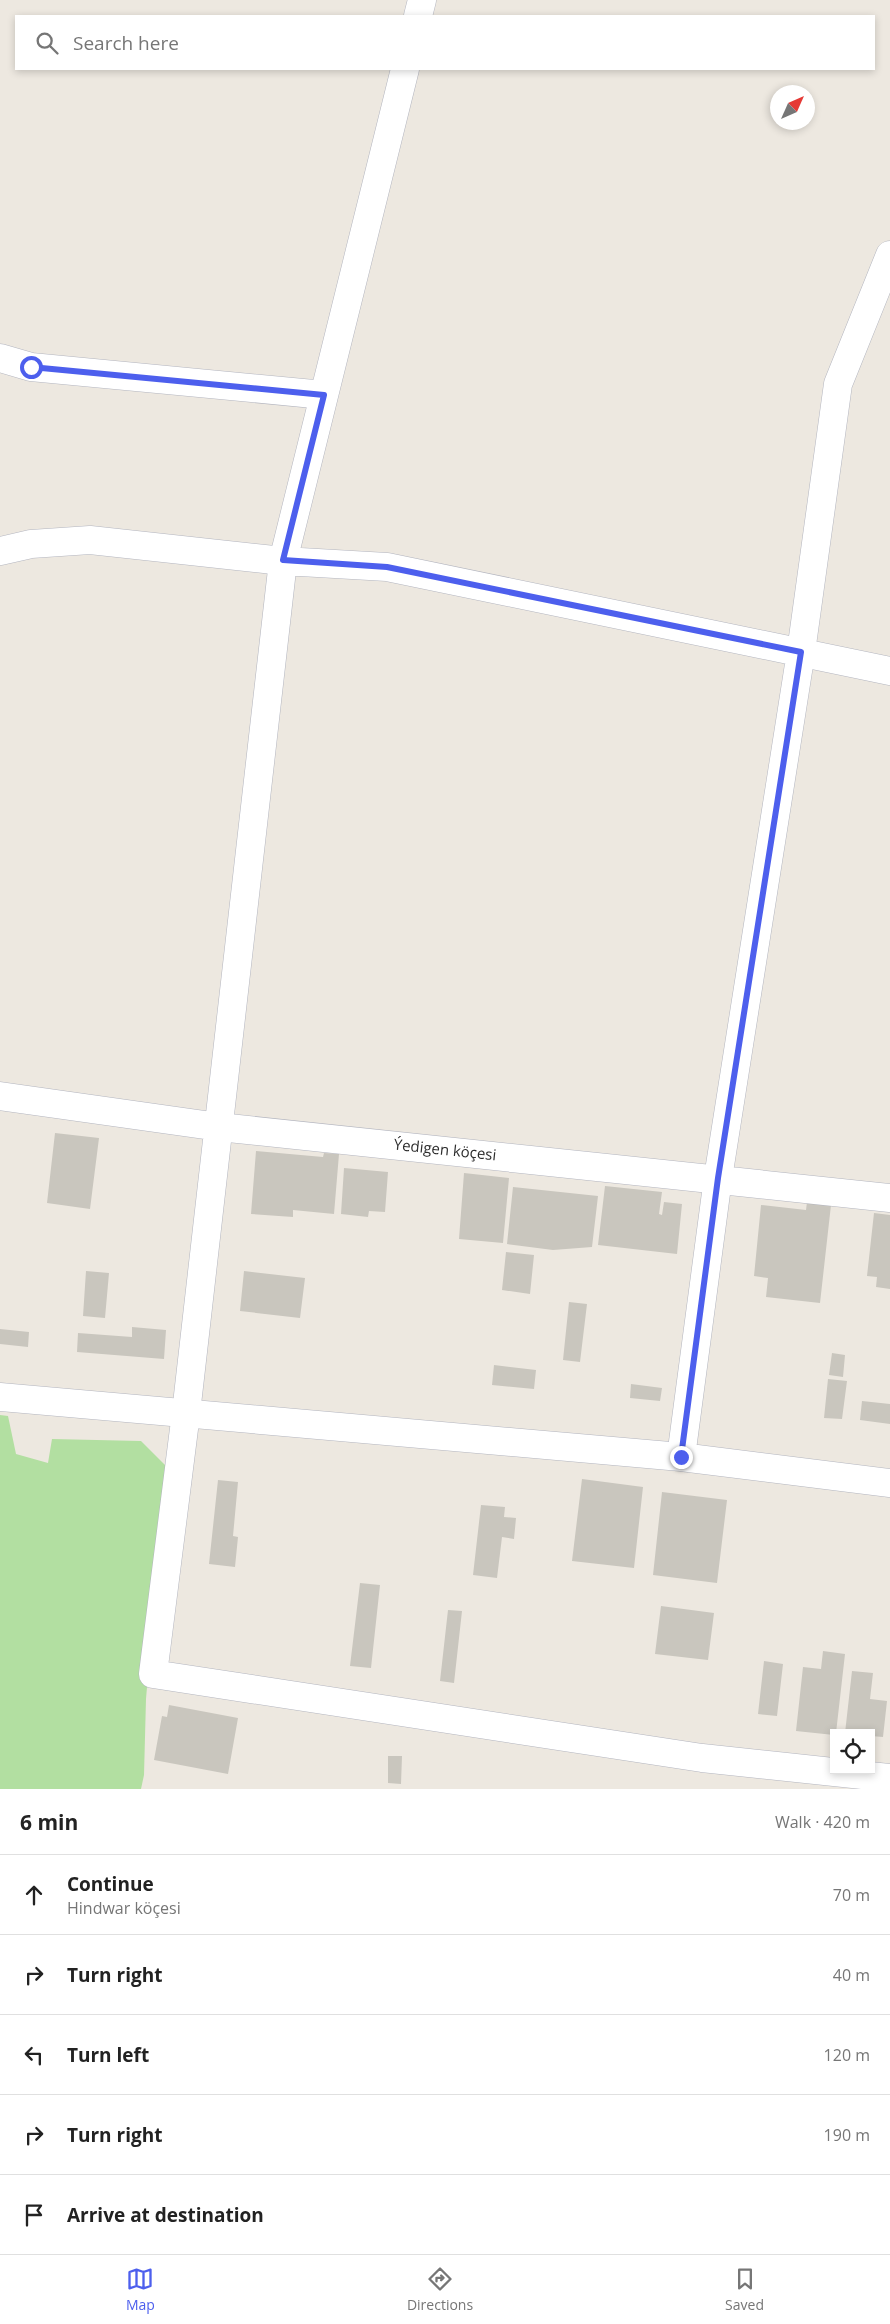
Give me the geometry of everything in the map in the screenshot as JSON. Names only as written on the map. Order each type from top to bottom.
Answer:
[{"type":"street","points":[[418,15],[422,0]]},
{"type":"street","points":[[405,70],[283,560],[186,1413],[154,1674],[702,1758],[890,1778]]},
{"type":"street","points":[[681,1457],[718,1178],[801,652],[838,384],[890,255]]},
{"type":"street","points":[[0,358],[31,367],[324,395]]},
{"type":"street","points":[[0,551],[31,544],[90,540],[283,560],[387,567],[890,671]]},
{"type":"street","name":"Ýedigen köçesi","points":[[0,1096],[218,1127],[718,1178],[890,1198]]},
{"type":"street","points":[[0,1397],[681,1457],[890,1483]]},
{"type":"green space","points":[[0,1415],[8,1416],[16,1454],[48,1463],[52,1439],[141,1441],[166,1466],[146,1699],[144,1775],[141,1789],[0,1789]]},
{"type":"building","points":[[55,1133],[99,1138],[90,1209],[47,1203]]},
{"type":"building","points":[[256,1151],[323,1157],[324,1153],[339,1154],[334,1214],[293,1210],[293,1217],[251,1214]]},
{"type":"building","points":[[344,1168],[388,1172],[385,1212],[369,1211],[368,1217],[341,1214]]},
{"type":"building","points":[[464,1173],[509,1178],[503,1243],[459,1239]]},
{"type":"building","points":[[605,1186],[662,1192],[659,1214],[662,1215],[664,1202],[682,1204],[677,1254],[598,1245]]},
{"type":"building","points":[[513,1187],[598,1196],[592,1247],[553,1250],[507,1244]]},
{"type":"building","points":[[807,1202],[831,1205],[820,1303],[766,1297],[768,1278],[754,1276],[761,1205],[806,1210]]},
{"type":"building","points":[[874,1213],[890,1215],[890,1289],[876,1287],[877,1277],[867,1276]]},
{"type":"building","points":[[506,1252],[534,1255],[530,1294],[502,1290]]},
{"type":"building","points":[[86,1271],[109,1273],[105,1318],[83,1316]]},
{"type":"building","points":[[244,1271],[305,1278],[300,1318],[240,1311]]},
{"type":"building","points":[[569,1302],[587,1304],[580,1362],[563,1360]]},
{"type":"building","points":[[132,1327],[166,1330],[164,1359],[77,1352],[78,1333],[132,1337]]},
{"type":"building","points":[[0,1329],[29,1332],[28,1347],[0,1344]]},
{"type":"building","points":[[832,1353],[845,1355],[843,1377],[829,1375]]},
{"type":"building","points":[[494,1365],[536,1370],[534,1389],[492,1385]]},
{"type":"building","points":[[828,1379],[847,1381],[842,1419],[824,1418]]},
{"type":"building","points":[[631,1384],[662,1388],[660,1401],[630,1398]]},
{"type":"building","points":[[862,1401],[890,1404],[890,1424],[860,1420]]},
{"type":"building","points":[[582,1479],[643,1487],[634,1568],[572,1561]]},
{"type":"building","points":[[218,1480],[238,1482],[233,1536],[238,1537],[235,1567],[209,1564]]},
{"type":"building","points":[[662,1492],[727,1500],[717,1583],[653,1575]]},
{"type":"building","points":[[481,1505],[505,1507],[504,1517],[516,1518],[514,1539],[502,1537],[497,1578],[473,1575]]},
{"type":"building","points":[[360,1583],[380,1585],[371,1668],[350,1666]]},
{"type":"building","points":[[661,1606],[714,1613],[708,1660],[655,1654]]},
{"type":"building","points":[[448,1610],[462,1611],[454,1683],[440,1681]]},
{"type":"building","points":[[823,1651],[845,1654],[836,1729],[830,1729],[830,1735],[796,1731],[803,1667],[821,1669]]},
{"type":"building","points":[[764,1661],[783,1664],[777,1716],[758,1714]]},
{"type":"building","points":[[852,1671],[873,1673],[870,1699],[887,1701],[883,1737],[875,1736],[875,1729],[845,1729]]},
{"type":"building","points":[[169,1705],[238,1718],[228,1774],[154,1760],[162,1716],[167,1717]]},
{"type":"building","points":[[388,1756],[402,1756],[401,1784],[388,1783]]},
{"type":"route","points":[[31,367],[324,395],[283,560],[387,567],[801,652],[718,1178],[681,1457]]}]
